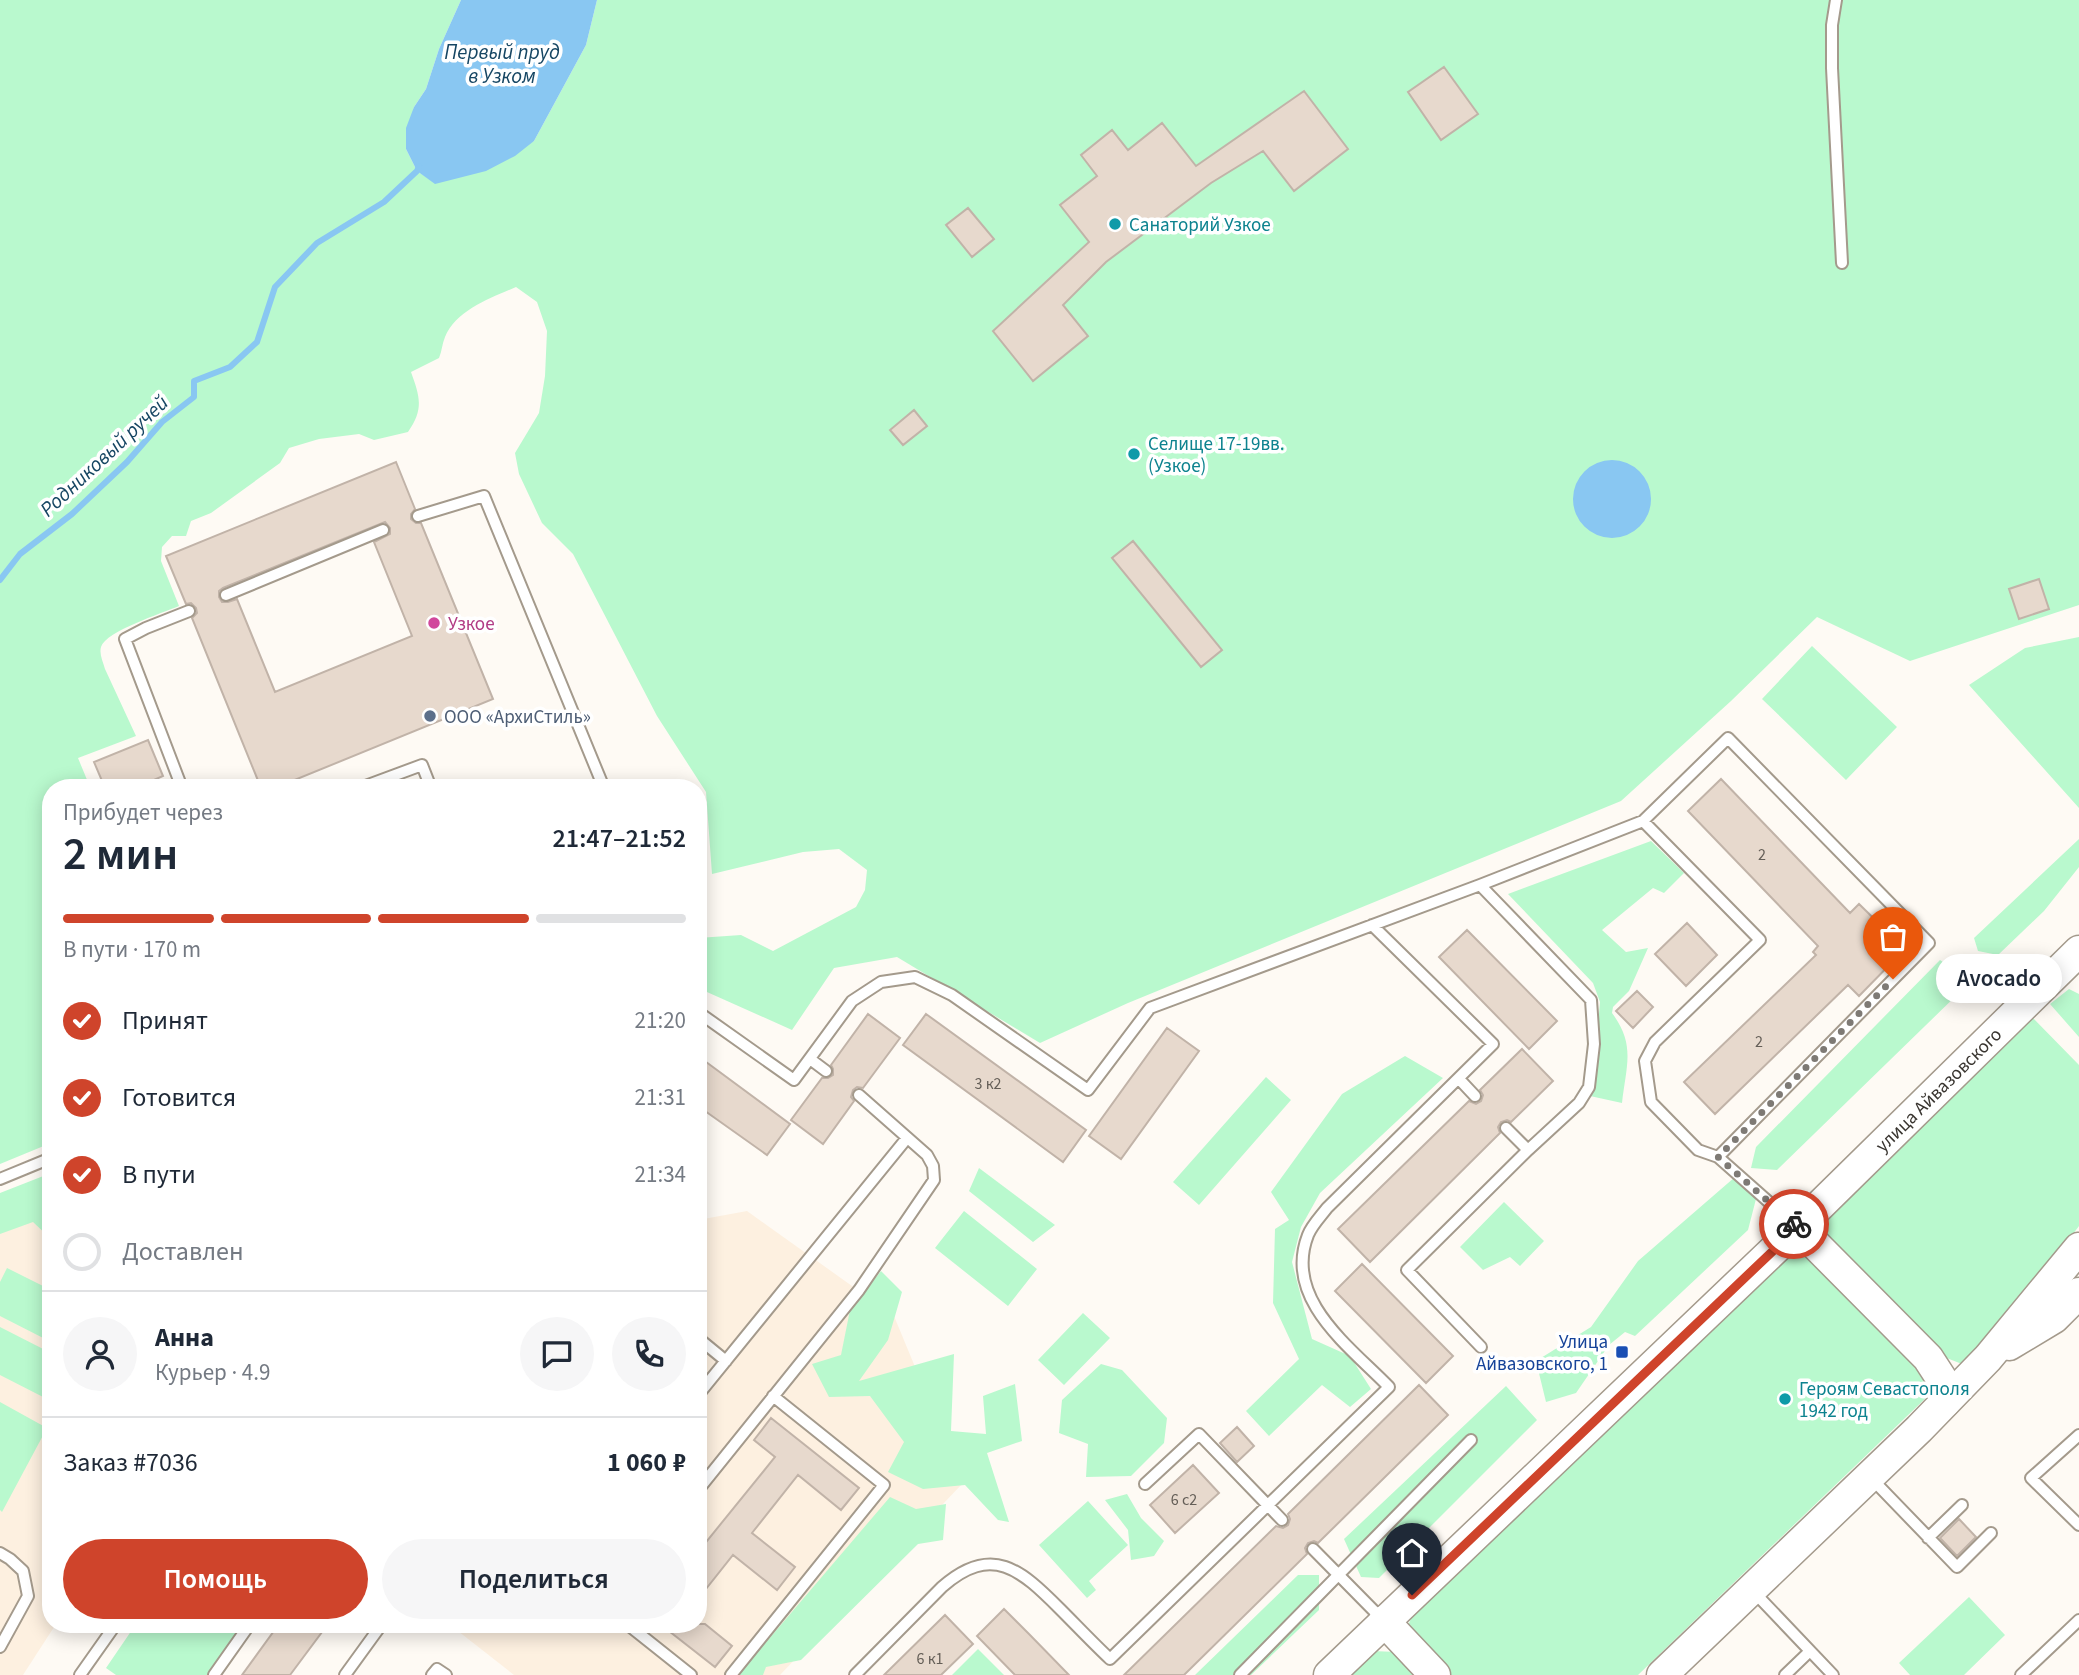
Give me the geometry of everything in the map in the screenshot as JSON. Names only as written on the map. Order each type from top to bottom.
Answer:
[{"type":"main road","name":"улица Айвазовского","points":[[1329,1675],[1798,1227],[2079,951]]},
{"type":"main road","points":[[1798,1227],[1928,1358],[1941,1378],[1945,1402]]},
{"type":"main road","points":[[1662,1675],[1869,1477],[1988,1358],[2079,1248]]},
{"type":"main road","points":[[1988,1358],[2054,1318],[2079,1293]]},
{"type":"main road","points":[[1384,1621],[1435,1675]]},
{"type":"lane","points":[[1836,0],[1832,25],[1832,68],[1842,263]]},
{"type":"lane","points":[[418,516],[484,496],[600,779]]},
{"type":"lane","points":[[226,595],[383,530]]},
{"type":"lane","points":[[179,779],[125,639],[189,611]]},
{"type":"lane","points":[[707,1018],[794,1080],[852,1001],[881,982],[915,977],[952,995],[1088,1090],[1150,1008],[1643,821],[1728,738],[1929,943],[1718,1157]]},
{"type":"lane","points":[[384,779],[422,765],[427,779]]},
{"type":"lane","points":[[1643,821],[1760,940],[1655,1042],[1646,1061],[1651,1102],[1698,1150],[1718,1157],[1798,1227]]},
{"type":"lane","points":[[1480,885],[1591,1000],[1594,1044],[1589,1087],[1578,1103],[1407,1270],[1481,1347]]},
{"type":"lane","points":[[855,1675],[957,1574],[986,1565],[997,1565],[1016,1571],[1033,1582],[1110,1659],[1389,1387],[1324,1322],[1307,1293],[1301,1264],[1308,1233],[1327,1208],[1493,1044],[1372,925]]},
{"type":"lane","points":[[810,1059],[826,1071]]},
{"type":"lane","points":[[1459,1079],[1475,1096]]},
{"type":"lane","points":[[707,1479],[859,1290],[934,1180],[933,1166],[927,1155],[859,1095]]},
{"type":"lane","points":[[1506,1128],[1528,1150]]},
{"type":"lane","points":[[707,1384],[907,1138]]},
{"type":"lane","points":[[0,1179],[42,1162]]},
{"type":"lane","points":[[707,1345],[726,1361]]},
{"type":"lane","points":[[731,1675],[884,1485],[773,1396]]},
{"type":"lane","points":[[1145,1484],[1199,1434],[1282,1520]]},
{"type":"lane","points":[[2079,1435],[2031,1478],[2079,1525]]},
{"type":"lane","points":[[1240,1675],[1471,1440]]},
{"type":"lane","points":[[1869,1477],[1957,1567],[1991,1533]]},
{"type":"lane","points":[[1928,1538],[1962,1505]]},
{"type":"lane","points":[[1313,1549],[1384,1621]]},
{"type":"lane","points":[[0,1553],[23,1571],[28,1596],[0,1647]]},
{"type":"lane","points":[[1751,1589],[1833,1675]]},
{"type":"lane","points":[[2021,1675],[2079,1620]]},
{"type":"lane","points":[[80,1675],[110,1633]]},
{"type":"lane","points":[[214,1675],[244,1633]]},
{"type":"lane","points":[[345,1675],[375,1633]]},
{"type":"lane","points":[[638,1633],[691,1675]]},
{"type":"lane","points":[[1785,1675],[1810,1651]]},
{"type":"lane","points":[[432,1675],[437,1669],[446,1675]]},
{"type":"shaded area","points":[[42,1198],[42,1633],[50,1633],[23,1675],[0,1675],[0,1212]]},
{"type":"shaded area","points":[[747,1211],[894,1316],[963,1483],[780,1675],[514,1675],[460,1633],[707,1633],[707,1218]]},
{"type":"green space","points":[[0,0],[461,0],[439,49],[426,89],[414,107],[406,149],[417,171],[435,183],[454,178],[534,141],[586,45],[597,0],[2079,0],[2079,605],[1910,661],[1817,617],[1731,701],[1621,801],[1128,1003],[1040,1043],[897,957],[834,968],[792,1030],[707,992],[707,937],[741,935],[773,951],[856,907],[865,890],[867,870],[839,849],[803,852],[712,874],[707,779],[698,779],[657,716],[573,554],[542,523],[519,474],[515,453],[539,413],[545,376],[547,331],[537,302],[516,287],[485,301],[457,319],[444,340],[439,358],[411,372],[419,403],[408,432],[374,440],[359,434],[319,439],[289,448],[280,463],[211,513],[191,521],[186,536],[172,536],[162,547],[161,561],[179,606],[124,629],[105,641],[101,647],[105,669],[136,736],[78,758],[87,779],[42,779],[42,1147],[0,1164]]},
{"type":"green space","points":[[2079,637],[2079,808],[1969,685],[2025,648]]},
{"type":"green space","points":[[1812,646],[1897,727],[1846,780],[1762,699]]},
{"type":"green space","points":[[2079,839],[2079,867],[2044,911],[1998,955],[1978,951],[1974,938]]},
{"type":"green space","points":[[1651,841],[1684,873],[1664,893],[1653,888],[1602,930],[1626,952],[1648,948],[1629,991],[1613,1007],[1612,1013],[1624,1035],[1628,1056],[1622,1103],[1590,1096],[1600,1049],[1600,1002],[1593,983],[1508,894]]},
{"type":"green space","points":[[1940,960],[1961,974],[1961,991],[1777,1170],[1751,1168],[1756,1147]]},
{"type":"green space","points":[[2069,989],[2079,994],[2079,1037],[2050,1004]]},
{"type":"green space","points":[[2030,1015],[2079,1065],[2079,1226],[2025,1297],[1962,1364],[1944,1357],[1823,1233],[1824,1217]]},
{"type":"green space","points":[[1405,1056],[1443,1078],[1320,1193],[1301,1227],[1292,1262],[1312,1339],[1350,1356],[1371,1389],[1350,1407],[1322,1385],[1269,1436],[1246,1411],[1299,1359],[1273,1303],[1275,1229],[1289,1220],[1271,1192],[1342,1094]]},
{"type":"green space","points":[[1266,1077],[1291,1100],[1199,1205],[1173,1182]]},
{"type":"green space","points":[[979,1168],[1055,1225],[1033,1242],[969,1191]]},
{"type":"green space","points":[[42,1177],[42,1230],[33,1222],[0,1234],[0,1193]]},
{"type":"green space","points":[[1735,1177],[1756,1199],[1748,1230],[1635,1336],[1625,1332],[1609,1345],[1576,1393],[1546,1402],[1536,1361],[1591,1327],[1638,1261]]},
{"type":"green space","points":[[1504,1202],[1544,1241],[1520,1266],[1510,1257],[1483,1270],[1460,1247]]},
{"type":"green space","points":[[964,1211],[1037,1269],[1008,1306],[935,1248]]},
{"type":"green space","points":[[1795,1246],[1809,1252],[1924,1368],[1932,1392],[1638,1675],[1448,1675],[1407,1628],[1415,1609]]},
{"type":"green space","points":[[7,1268],[42,1286],[42,1337],[0,1316],[0,1282]]},
{"type":"green space","points":[[881,1271],[902,1292],[888,1340],[859,1381],[954,1354],[951,1431],[986,1434],[983,1396],[1015,1384],[1022,1441],[987,1453],[1009,1522],[998,1520],[965,1485],[923,1489],[888,1472],[904,1442],[870,1396],[829,1397],[812,1364],[841,1355],[850,1310]]},
{"type":"green space","points":[[1083,1313],[1110,1338],[1064,1385],[1038,1360]]},
{"type":"green space","points":[[0,1327],[42,1348],[42,1396],[0,1375]]},
{"type":"green space","points":[[1101,1364],[1122,1370],[1167,1418],[1164,1443],[1131,1476],[1086,1477],[1088,1444],[1059,1433],[1062,1400]]},
{"type":"green space","points":[[1506,1386],[1537,1420],[1379,1578],[1361,1577],[1344,1539]]},
{"type":"green space","points":[[0,1402],[42,1425],[42,1437],[2,1512]]},
{"type":"green space","points":[[1127,1494],[1141,1518],[1164,1541],[1154,1556],[1131,1560],[1128,1530],[1105,1500]]},
{"type":"green space","points":[[890,1497],[916,1509],[946,1504],[943,1540],[918,1544],[801,1660],[766,1667],[763,1675],[738,1675]]},
{"type":"green space","points":[[1088,1501],[1128,1545],[1089,1581],[1096,1590],[1087,1598],[1039,1545]]},
{"type":"green space","points":[[1298,1575],[1319,1575],[1319,1610],[1251,1675],[1195,1675]]},
{"type":"green space","points":[[1969,1597],[2005,1635],[1964,1675],[1910,1675],[1899,1663]]},
{"type":"green space","points":[[130,1633],[237,1633],[207,1675],[116,1675],[106,1668]]},
{"type":"green space","points":[[978,1649],[1004,1675],[952,1675]]},
{"type":"green space","points":[[1372,1651],[1397,1652],[1418,1675],[1347,1675]]},
{"type":"water","name":"Первый пруд в Узком","points":[[461,0],[597,0],[586,45],[534,141],[515,156],[486,171],[435,184],[417,171],[406,149],[406,128],[414,107],[426,89],[439,49]]},
{"type":"water","points":[[1604,460],[1620,460],[1634,466],[1645,477],[1651,491],[1651,507],[1645,521],[1634,532],[1620,538],[1604,538],[1590,532],[1579,521],[1573,507],[1573,491],[1579,477],[1590,466]]},
{"type":"building","points":[[1444,67],[1478,114],[1441,140],[1408,92]]},
{"type":"building","name":"Санаторий Узкое","points":[[1304,91],[1348,149],[1294,191],[1263,151],[1211,183],[1106,262],[1063,305],[1088,336],[1033,381],[993,331],[1089,242],[1060,205],[1097,176],[1081,155],[1112,130],[1128,150],[1162,123],[1196,166]]},
{"type":"building","points":[[968,208],[994,239],[972,257],[946,225]]},
{"type":"building","points":[[914,410],[927,426],[903,445],[890,430]]},
{"type":"building","name":"Узкое","points":[[396,462],[415,509],[411,519],[421,523],[493,699],[297,779],[257,779],[192,618],[197,613],[196,608],[191,603],[186,604],[166,556]],"holes":[[[385,522],[390,528],[390,534],[374,542],[412,636],[275,692],[237,599],[222,602],[219,591]]]},
{"type":"building","points":[[1133,541],[1222,650],[1201,667],[1112,558]]},
{"type":"building","points":[[2039,579],[2049,609],[2019,619],[2009,589]]},
{"type":"building","points":[[148,740],[163,776],[156,779],[101,779],[94,762]]},
{"type":"building","points":[[1721,779],[1850,913],[1859,904],[1905,949],[1859,996],[1848,985],[1715,1114],[1684,1082],[1816,955],[1813,952],[1818,946],[1688,811]]},
{"type":"building","points":[[1687,923],[1717,955],[1686,986],[1655,954]]},
{"type":"building","points":[[1467,930],[1557,1021],[1529,1049],[1439,957]]},
{"type":"building","points":[[1637,991],[1653,1007],[1633,1028],[1616,1011]]},
{"type":"building","points":[[868,1014],[900,1038],[863,1088],[857,1087],[853,1090],[851,1097],[854,1101],[823,1144],[791,1120],[822,1078],[833,1075],[831,1065]]},
{"type":"building","points":[[926,1014],[1086,1130],[1063,1162],[903,1045]]},
{"type":"building","points":[[1167,1028],[1199,1051],[1121,1159],[1089,1136]]},
{"type":"building","points":[[1522,1049],[1553,1081],[1511,1122],[1501,1122],[1498,1127],[1500,1133],[1370,1262],[1338,1229],[1469,1101],[1476,1104],[1481,1101],[1483,1095],[1480,1090]]},
{"type":"building","points":[[707,1063],[790,1124],[767,1155],[707,1112]]},
{"type":"building","points":[[1362,1264],[1453,1356],[1426,1383],[1335,1291]]},
{"type":"building","points":[[1419,1385],[1448,1415],[1318,1543],[1308,1543],[1305,1548],[1307,1554],[1184,1675],[1124,1675],[1276,1526],[1283,1528],[1288,1525],[1288,1514]]},
{"type":"building","points":[[771,1418],[859,1488],[841,1510],[798,1475],[752,1533],[795,1567],[777,1590],[733,1555],[707,1588],[707,1541],[775,1457],[754,1440]]},
{"type":"building","points":[[1237,1427],[1254,1446],[1237,1462],[1220,1443]]},
{"type":"building","points":[[1193,1465],[1219,1493],[1175,1533],[1150,1505]]},
{"type":"building","points":[[1959,1519],[1976,1537],[1957,1556],[1940,1538]]},
{"type":"building","points":[[1004,1609],[1069,1675],[1015,1675],[977,1636]]},
{"type":"building","points":[[945,1615],[973,1644],[941,1675],[884,1675]]},
{"type":"building","points":[[707,1626],[732,1646],[715,1667],[672,1633],[707,1633]]},
{"type":"building","points":[[272,1633],[321,1633],[290,1675],[242,1675]]},
{"type":"waterway","name":"Родниковый ручей","points":[[0,580],[20,554],[72,514],[127,462],[162,422],[194,397],[194,381],[230,367],[257,342],[275,287],[317,243],[384,202],[419,166]]},
{"type":"way so far","points":[[1794,1224],[1718,1157],[1893,979]]},
{"type":"place","name":"Санаторий Узкое","points":[[1115,224]]},
{"type":"place","name":"Селище 17-19вв. (Узкое)","points":[[1134,454]]},
{"type":"place","name":"Узкое","points":[[434,623]]},
{"type":"place","name":"ООО «АрхиСтиль»","points":[[430,716]]},
{"type":"place","name":"Avocado","points":[[1893,979]]},
{"type":"place","name":"Улица Айвазовского, 1","points":[[1622,1352]]},
{"type":"place","name":"Героям Севастополя 1942 год","points":[[1785,1399]]},
{"type":"route","points":[[1412,1595],[1798,1227],[1794,1224]]}]
